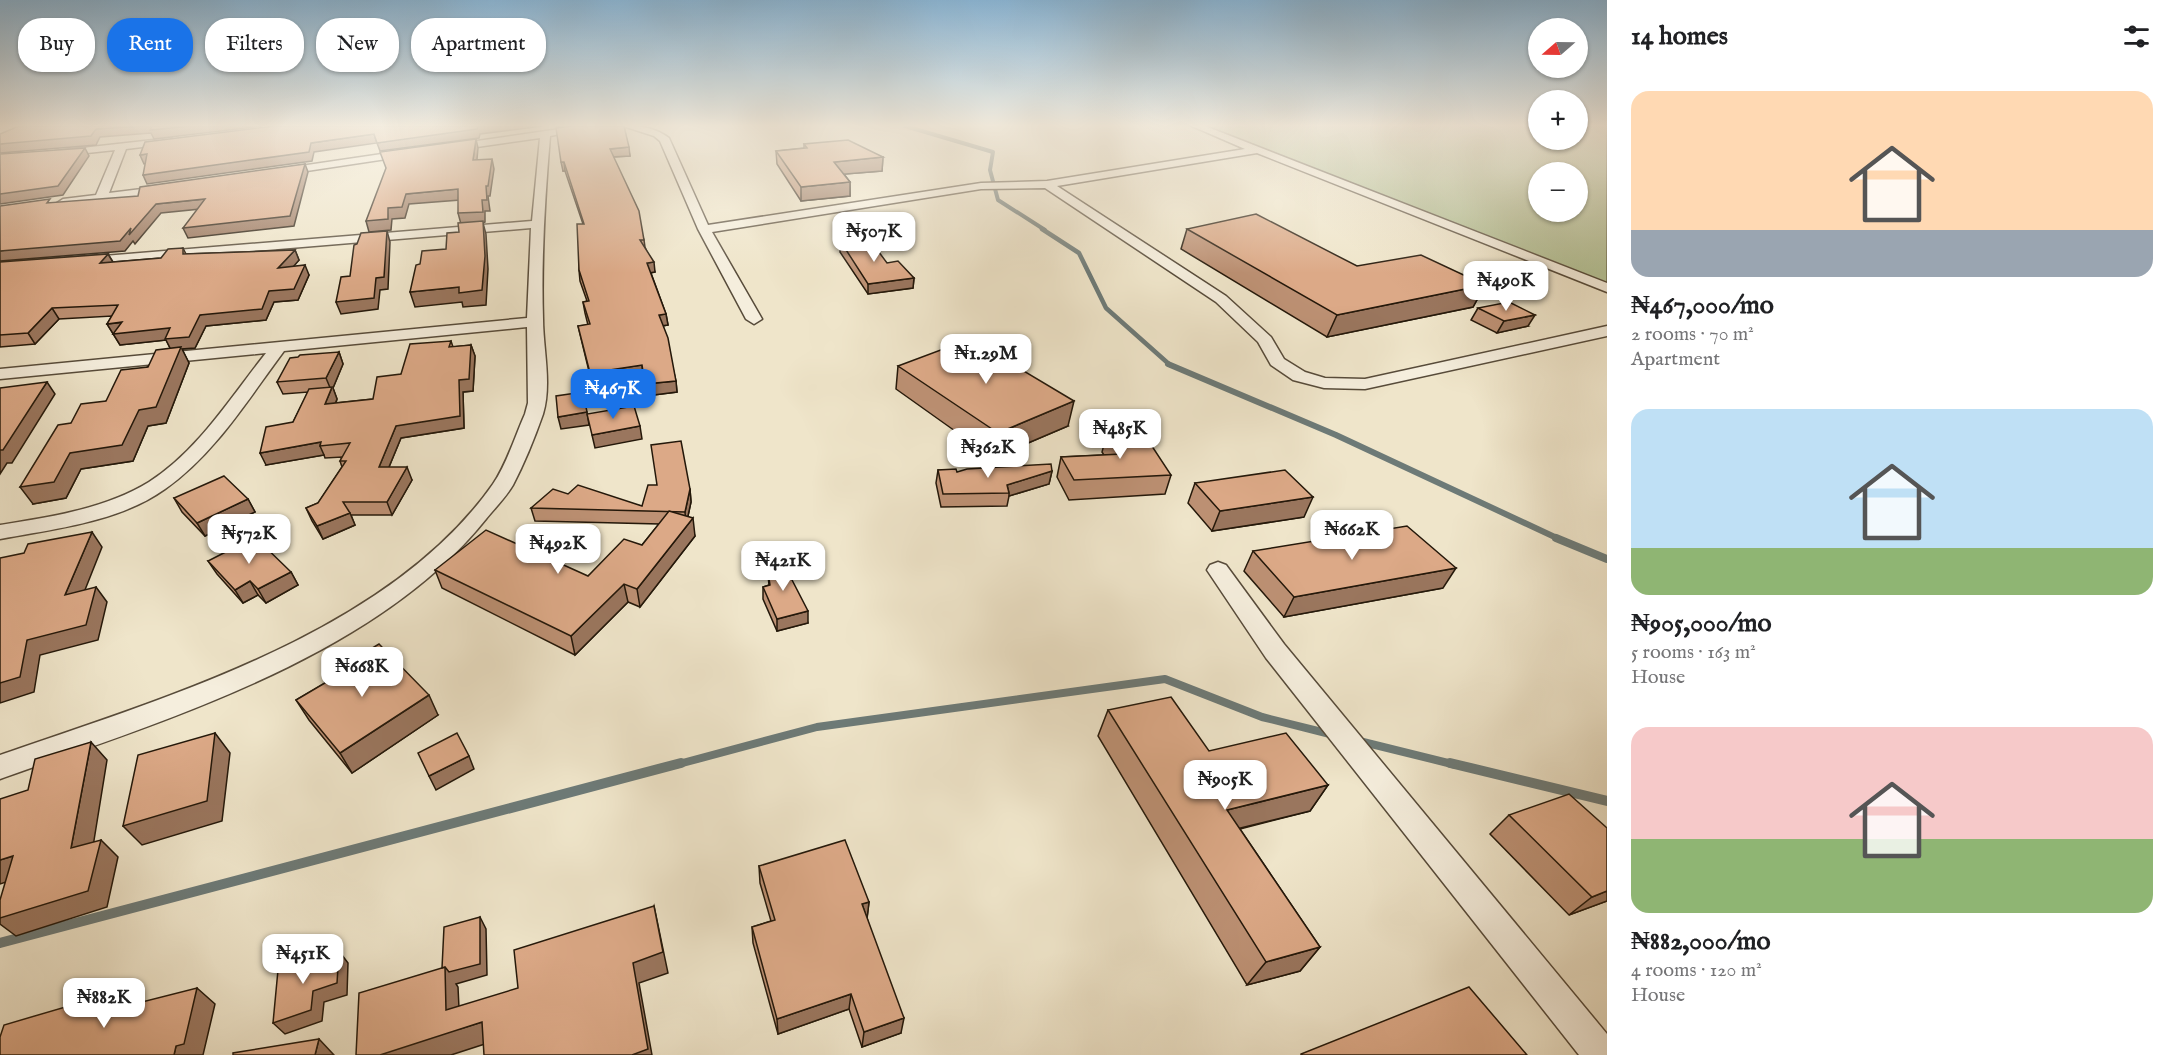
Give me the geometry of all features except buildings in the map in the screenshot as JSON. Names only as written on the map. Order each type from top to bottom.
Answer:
[{"type":"street","points":[[101,198],[110,175]]},
{"type":"street","points":[[0,767],[162,707],[264,666],[350,624],[429,568],[465,535],[493,502],[521,452],[535,411],[536,224],[541,175]]},
{"type":"street","points":[[680,175],[704,229],[754,318]]},
{"type":"street","points":[[704,229],[981,186],[1041,184],[1097,175]]},
{"type":"street","points":[[1323,175],[1607,288]]},
{"type":"street","points":[[1041,184],[1221,299],[1265,340],[1277,362],[1299,376],[1324,383],[1365,384],[1607,330]]},
{"type":"street","points":[[54,204],[183,186]]},
{"type":"street","points":[[72,262],[536,224]]},
{"type":"street","points":[[0,374],[535,322]]},
{"type":"street","points":[[0,532],[110,507],[157,485],[197,450],[279,347]]},
{"type":"street","points":[[1218,570],[1275,651],[1601,1055]]},
{"type":"green space","points":[[1320,175],[1528,175],[1528,222],[1588,222],[1588,175],[1607,175],[1607,290]]},
{"type":"waterway","points":[[991,175],[998,200],[1045,230]]},
{"type":"waterway","points":[[1042,229],[1079,253],[1106,308],[1170,365]]},
{"type":"waterway","points":[[1170,365],[1336,435],[1559,539]]},
{"type":"waterway","points":[[1556,538],[1607,559]]},
{"type":"waterway","points":[[675,765],[817,727],[1165,679],[1262,717],[1334,735]]},
{"type":"waterway","points":[[1359,741],[1456,765]]},
{"type":"waterway","points":[[0,943],[681,763]]},
{"type":"waterway","points":[[1450,763],[1607,801]]}]
